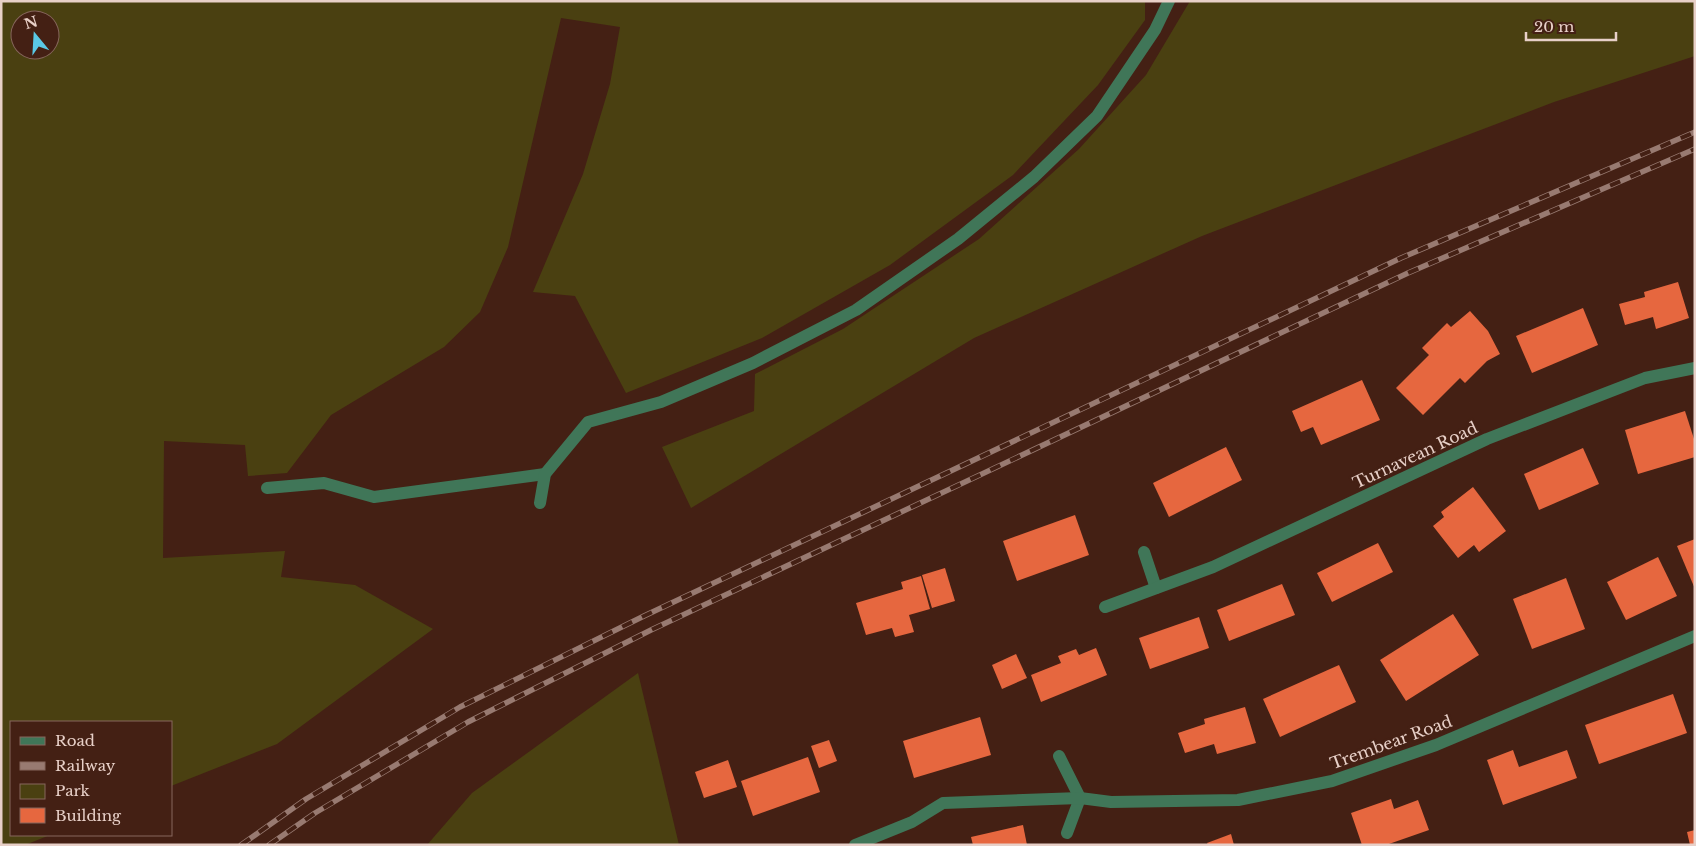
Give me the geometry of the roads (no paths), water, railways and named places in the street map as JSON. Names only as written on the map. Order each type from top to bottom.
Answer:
[{"type":"street","points":[[540,502],[545,474],[588,422],[661,402],[753,362],[856,310],[958,239],[1034,177],[1097,116],[1155,30],[1169,1]]},
{"type":"street","name":"Turnavean Road","points":[[1105,607],[1213,567],[1486,439],[1645,378],[1695,368]]},
{"type":"street","points":[[267,488],[324,483],[374,497],[545,474]]},
{"type":"street","points":[[1144,552],[1156,588]]},
{"type":"street","name":"Trembear Road","points":[[855,845],[912,822],[943,803],[1080,798],[1111,802],[1238,800],[1332,781],[1436,745],[1695,636]]},
{"type":"street","points":[[1059,756],[1080,798],[1067,833]]},
{"type":"railway","points":[[241,845],[306,799],[460,707],[644,616],[1401,258],[1695,132]]},
{"type":"railway","points":[[269,845],[315,813],[468,722],[651,630],[1408,273],[1695,149]]}]
